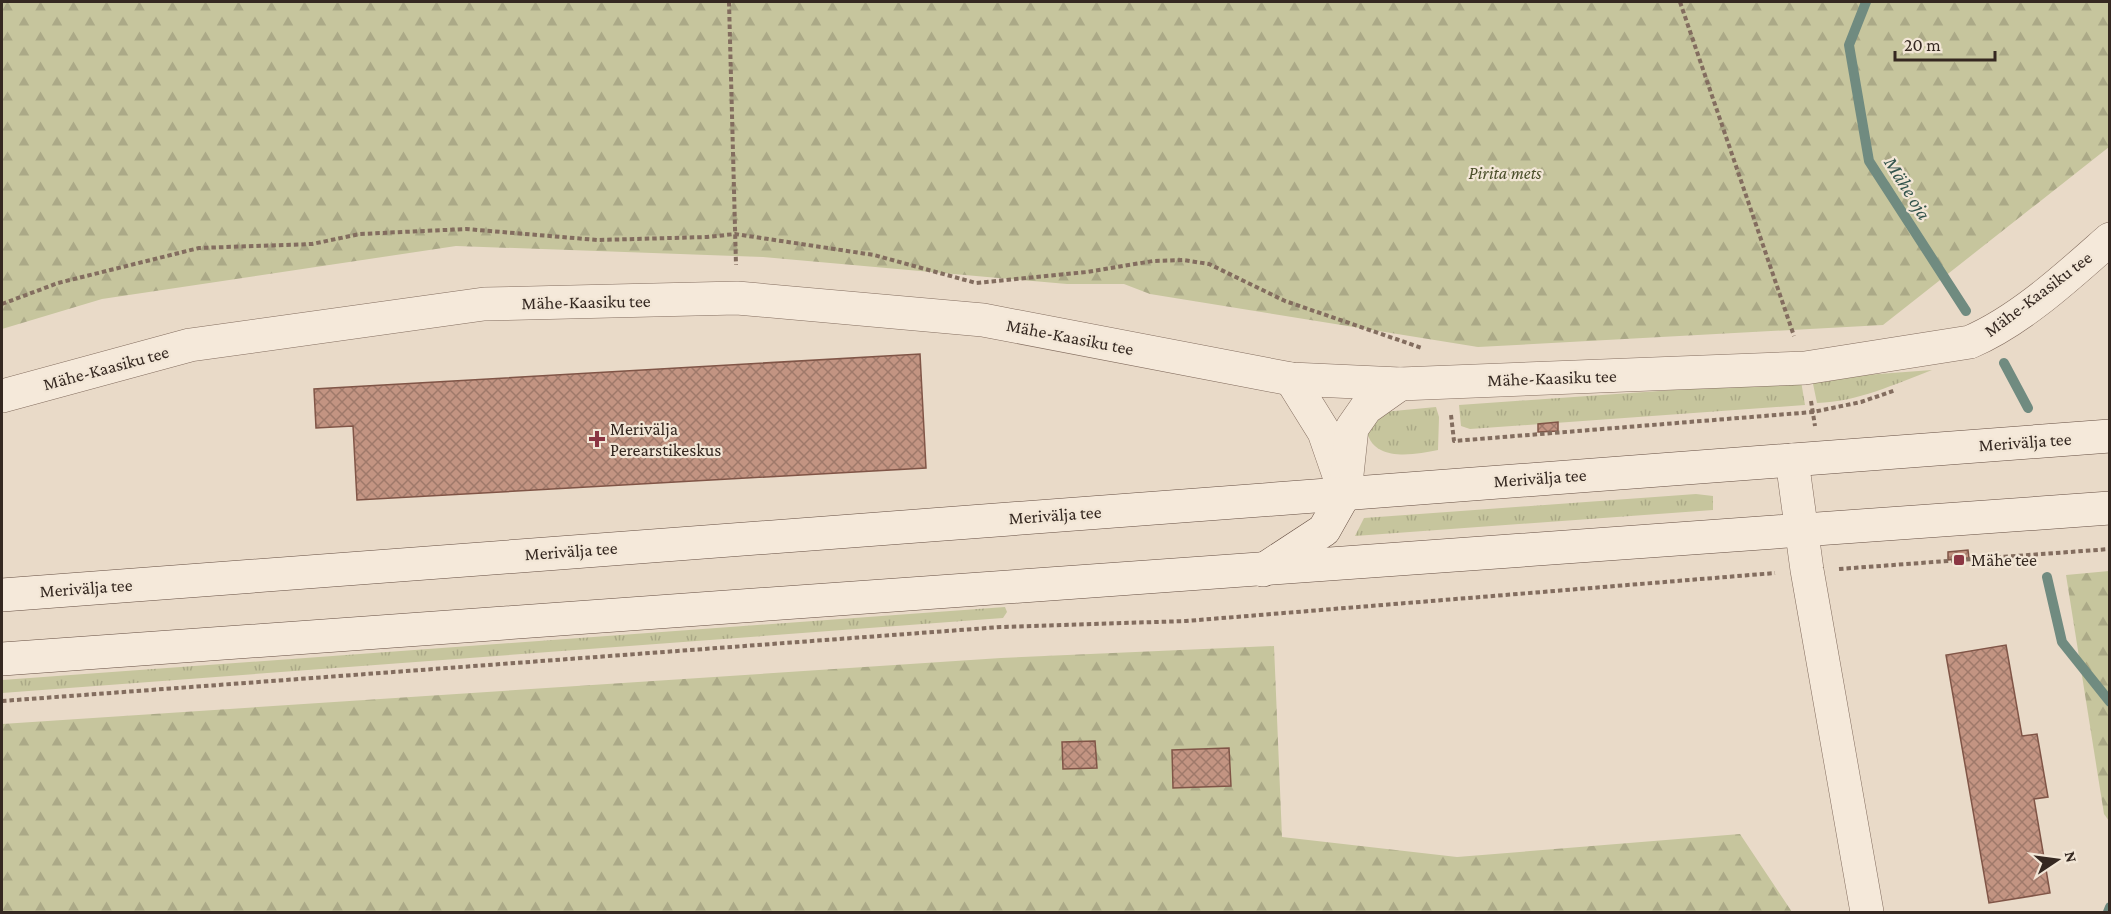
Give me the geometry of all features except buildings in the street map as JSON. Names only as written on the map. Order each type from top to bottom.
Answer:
[{"type":"main road","name":"Mähe-Kaasiku tee","points":[[2,396],[190,345],[484,304],[737,298],[983,320],[1291,379],[1400,384],[1805,368],[1970,342],[1986,335],[2034,301],[2109,239]]},
{"type":"main road","points":[[1291,379],[1324,432],[1345,492]]},
{"type":"main road","points":[[1261,571],[1324,530],[1345,492],[1352,428],[1366,408],[1400,384]]},
{"type":"main road","name":"Merivälja tee","points":[[2,595],[2109,436]]},
{"type":"main road","points":[[1792,460],[1808,570],[1867,912]]},
{"type":"main road","points":[[2,659],[1261,571],[2109,508]]},
{"type":"path","points":[[729,2],[737,298]]},
{"type":"path","points":[[1680,2],[1805,368]]},
{"type":"path","points":[[2,304],[58,283],[199,248],[312,244],[360,234],[466,229],[598,240],[735,234],[874,255],[976,283],[1087,272],[1153,261],[1183,260],[1209,264],[1285,301],[1434,352],[1442,360],[1447,382]]},
{"type":"path","points":[[1813,412],[1814,423]]},
{"type":"path","points":[[2,701],[1001,627],[1186,621],[1808,570],[2109,549]]},
{"type":"green space","name":"Pirita mets","points":[[2,2],[2109,2],[2109,147],[1883,325],[1478,347],[1150,294],[1124,284],[1067,284],[763,257],[456,246],[102,299],[2,329]]},
{"type":"green space","points":[[1932,370],[1861,396],[1832,402],[1817,403],[1812,379]]},
{"type":"green space","points":[[1801,381],[1805,405],[1470,429],[1461,426],[1459,405]]},
{"type":"green space","points":[[1436,407],[1439,417],[1438,450],[1418,454],[1396,454],[1386,452],[1371,442],[1367,432],[1383,412]]},
{"type":"green space","points":[[1696,494],[1713,496],[1713,510],[1355,536],[1364,518]]},
{"type":"green space","points":[[2110,571],[2109,821],[2104,814],[2066,575]]},
{"type":"green space","points":[[1005,607],[1007,612],[1003,618],[2,693],[2,680]]},
{"type":"green space","points":[[1274,646],[1282,837],[1457,857],[1740,834],[1792,912],[2,912],[2,724],[1001,658]]},
{"type":"waterway","name":"Mähe oja","points":[[1866,2],[1849,45],[1869,161],[1966,311]]},
{"type":"waterway","points":[[2004,363],[2028,408]]},
{"type":"waterway","points":[[2047,577],[2062,642],[2110,702]]},
{"type":"waterway","points":[[2108,912],[2110,907]]},
{"type":"place","name":"Merivälja Perearstikeskus","points":[[597,439]]},
{"type":"place","name":"Mähe tee","points":[[1959,560]]}]
